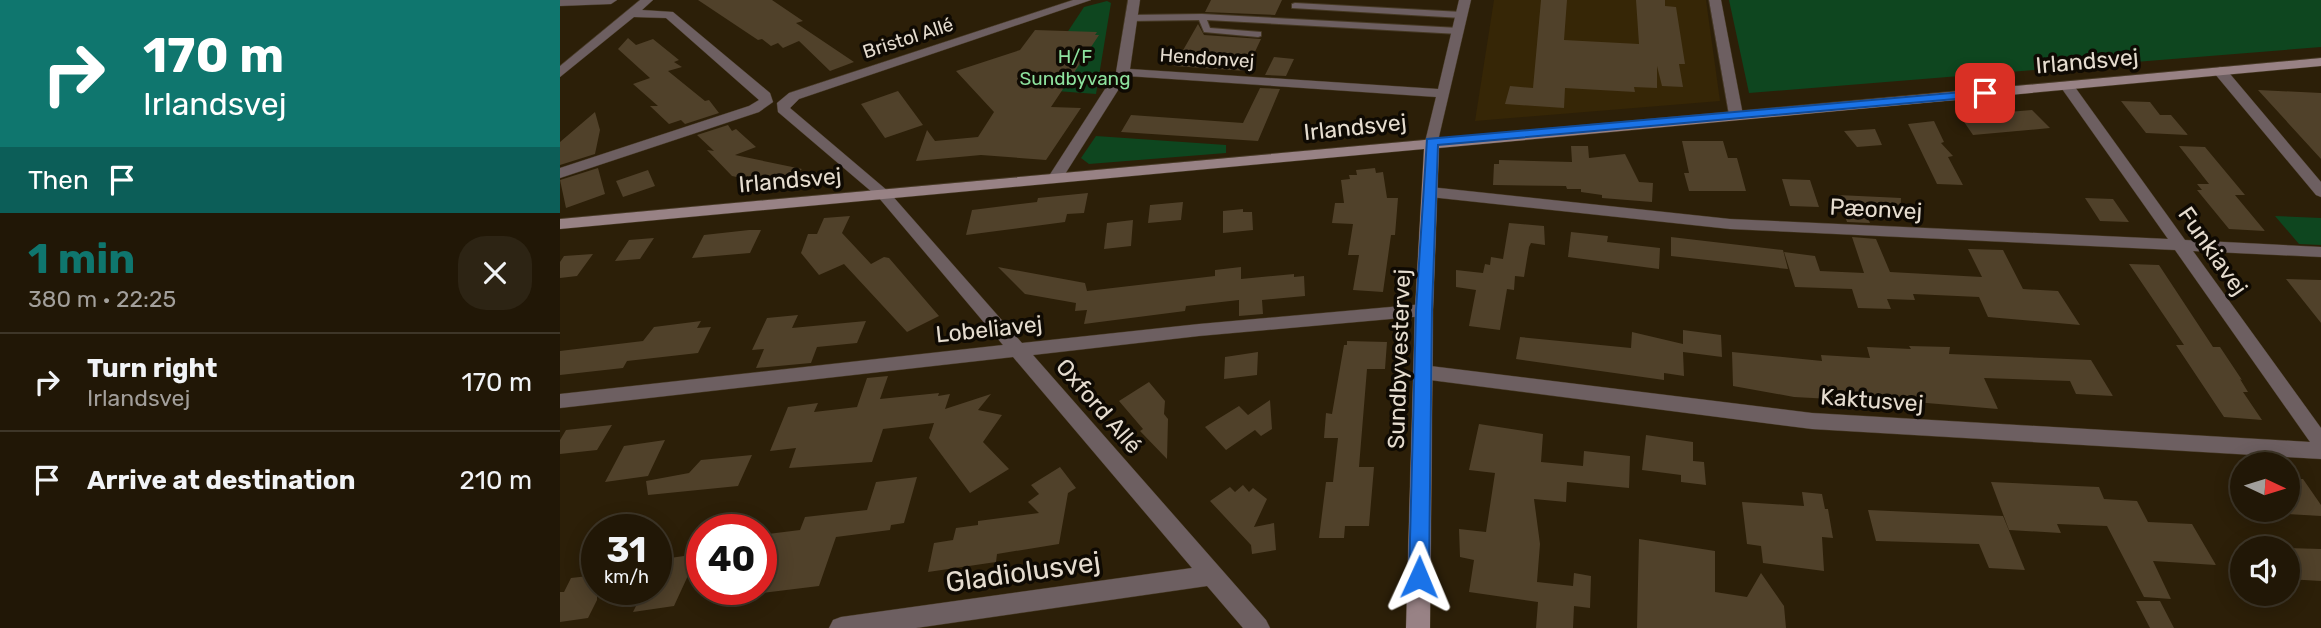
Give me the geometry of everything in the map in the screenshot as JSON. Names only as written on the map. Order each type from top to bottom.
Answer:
[{"type":"street","points":[[560,2],[611,0]]},
{"type":"street","points":[[560,74],[648,0]]},
{"type":"street","name":"Bristol Allé","points":[[784,103],[794,96],[1085,0]]},
{"type":"street","name":"Hendonvej","points":[[1055,179],[1124,72],[1134,0]]},
{"type":"street","name":"Sundbyvestervej","points":[[1418,628],[1422,372],[1432,142],[1465,0]]},
{"type":"street","points":[[1715,0],[1736,115]]},
{"type":"street","points":[[560,173],[754,109],[766,102],[765,96],[669,15],[633,13]]},
{"type":"street","name":"Irlandsvej","points":[[560,224],[2321,62]]},
{"type":"street","points":[[2220,71],[2321,192]]},
{"type":"street","name":"Hendonvej","points":[[1124,72],[1444,93]]},
{"type":"street","name":"Funkiavej","points":[[2067,86],[2321,443]]},
{"type":"street","name":"Oxford Allé","points":[[784,103],[783,109],[884,195],[1258,628]]},
{"type":"street","name":"Pæonvej","points":[[1430,192],[1730,224],[2321,252]]},
{"type":"street","name":"Lobeliavej","points":[[560,401],[1424,310]]},
{"type":"street","name":"Kaktusvej","points":[[1422,372],[1811,421],[2321,451]]},
{"type":"street","name":"Gladiolusvej","points":[[841,628],[1213,575]]},
{"type":"lane","points":[[1295,6],[1462,15]]},
{"type":"lane","points":[[1202,17],[1207,30],[1258,34]]},
{"type":"lane","points":[[1131,18],[1202,17],[1459,31]]},
{"type":"shaded area","points":[[1494,0],[1706,0],[1720,101],[1475,121]]},
{"type":"green space","points":[[1729,0],[2321,0],[2321,47],[1749,93]]},
{"type":"green space","name":"H/F Sundbyvang","points":[[1107,1],[1111,3],[1096,94],[1030,89],[1084,7]]},
{"type":"green space","points":[[1096,136],[1226,145],[1226,153],[1089,164],[1081,158]]},
{"type":"green space","points":[[2275,216],[2321,218],[2321,245],[2299,244]]},
{"type":"building","points":[[698,0],[772,0],[803,21],[796,23],[854,62],[830,71],[799,41],[783,48],[778,43],[771,46]]},
{"type":"building","points":[[1211,0],[1282,0],[1275,15],[1205,12]]},
{"type":"building","points":[[1541,0],[1567,0],[1564,40],[1639,44],[1636,0],[1665,0],[1665,6],[1676,7],[1685,64],[1679,64],[1683,87],[1662,86],[1657,66],[1657,88],[1634,87],[1635,92],[1565,88],[1564,108],[1505,104],[1510,86],[1533,88]]},
{"type":"building","points":[[1198,24],[1204,35],[1261,39],[1246,71],[1174,66]]},
{"type":"building","points":[[1035,30],[1097,32],[1095,35],[1099,35],[1051,107],[1081,108],[1046,160],[981,155],[916,161],[927,130],[935,141],[978,137],[994,112],[956,71],[1020,50]]},
{"type":"building","points":[[628,38],[636,45],[653,39],[679,60],[674,62],[682,67],[668,71],[705,101],[709,100],[719,113],[685,124],[681,120],[669,124],[650,106],[658,106],[633,84],[650,78],[618,49]]},
{"type":"building","points":[[1274,57],[1294,59],[1286,76],[1265,75]]},
{"type":"building","points":[[1260,88],[1280,89],[1258,141],[1121,132],[1131,115],[1243,123]]},
{"type":"building","points":[[2258,90],[2321,93],[2321,159]]},
{"type":"building","points":[[898,91],[923,125],[885,138],[861,104]]},
{"type":"building","points":[[2121,101],[2150,102],[2160,115],[2171,115],[2188,135],[2146,133]]},
{"type":"building","points":[[2032,110],[2050,128],[1973,135],[1960,116]]},
{"type":"building","points":[[595,112],[600,130],[595,154],[560,165],[560,142]]},
{"type":"building","points":[[1934,121],[1944,142],[1941,143],[1953,156],[1948,157],[1963,185],[1937,184],[1908,124]]},
{"type":"building","points":[[728,125],[732,131],[736,129],[756,147],[735,155],[802,169],[781,186],[732,176],[707,150],[714,151],[697,135]]},
{"type":"building","points":[[1875,129],[1882,145],[1857,147],[1844,131]]},
{"type":"building","points":[[1682,141],[1723,141],[1728,158],[1737,158],[1746,191],[1689,191],[1684,173],[1689,173]]},
{"type":"building","points":[[1571,146],[1588,146],[1589,158],[1625,154],[1639,182],[1653,183],[1652,202],[1602,198],[1602,195],[1581,192],[1581,189],[1567,189],[1566,186],[1493,185],[1494,164],[1499,164],[1499,160],[1572,162]]},
{"type":"building","points":[[2179,146],[2205,147],[2245,195],[2235,195],[2265,231],[2229,229],[2197,190],[2202,190],[2197,184],[2209,184]]},
{"type":"building","points":[[598,168],[605,194],[566,208],[560,180]]},
{"type":"building","points":[[1375,168],[1376,173],[1383,172],[1387,198],[1398,198],[1395,235],[1391,235],[1383,292],[1353,290],[1359,255],[1348,255],[1353,224],[1332,223],[1335,203],[1344,203],[1341,180],[1350,179],[1349,175],[1357,175],[1356,170]]},
{"type":"building","points":[[648,170],[655,186],[623,197],[616,181]]},
{"type":"building","points":[[1782,179],[1810,180],[1819,207],[1790,206]]},
{"type":"building","points":[[1088,193],[1084,213],[1067,214],[1065,222],[966,235],[972,210],[1037,202],[1038,198]]},
{"type":"building","points":[[1838,195],[1901,198],[1900,215],[1866,213],[1870,223],[1847,222]]},
{"type":"building","points":[[2085,198],[2113,199],[2129,222],[2100,221]]},
{"type":"building","points":[[1183,202],[1181,220],[1148,223],[1150,205]]},
{"type":"building","points":[[1243,209],[1243,212],[1252,212],[1253,230],[1223,233],[1223,211]]},
{"type":"building","points":[[850,216],[842,233],[871,264],[884,257],[889,258],[939,316],[907,332],[844,264],[819,275],[801,253],[808,234],[817,234],[824,218]]},
{"type":"building","points":[[1133,220],[1131,246],[1104,249],[1107,223]]},
{"type":"building","points":[[1509,223],[1544,226],[1545,245],[1531,243],[1524,277],[1515,276],[1514,290],[1507,289],[1500,330],[1469,326],[1476,290],[1456,287],[1456,270],[1483,273],[1485,264],[1490,265],[1491,257],[1503,259]]},
{"type":"building","points":[[761,230],[750,253],[692,258],[704,235]]},
{"type":"building","points":[[1571,232],[1608,236],[1607,242],[1660,248],[1659,269],[1568,257]]},
{"type":"building","points":[[1671,237],[1783,250],[1788,269],[1671,256]]},
{"type":"building","points":[[1852,237],[1876,239],[1890,272],[1982,277],[1968,249],[2003,250],[2023,289],[2058,291],[2080,325],[1988,317],[1979,297],[1913,294],[1915,300],[1887,299],[1891,309],[1858,308],[1852,289],[1795,287],[1784,252],[1815,256],[1820,271],[1864,273]]},
{"type":"building","points":[[654,238],[640,259],[615,261],[629,240]]},
{"type":"building","points":[[593,254],[577,276],[560,278],[560,262],[564,256]]},
{"type":"building","points":[[2129,264],[2159,265],[2213,347],[2220,347],[2242,380],[2240,379],[2248,392],[2243,392],[2262,420],[2224,417],[2176,345],[2184,345]]},
{"type":"building","points":[[998,267],[1085,283],[1087,291],[1215,276],[1215,270],[1241,267],[1241,279],[1294,274],[1294,277],[1304,276],[1305,296],[1262,300],[1263,314],[1239,316],[1239,300],[1186,306],[1185,311],[1084,324],[1087,310],[1075,311],[1076,303],[1025,294]]},
{"type":"building","points":[[2286,279],[2321,280],[2321,323]]},
{"type":"building","points":[[798,315],[792,328],[866,321],[857,343],[817,347],[811,363],[756,368],[764,349],[752,350],[767,318]]},
{"type":"building","points":[[701,321],[697,328],[711,327],[698,353],[627,361],[623,368],[560,375],[560,351],[643,341],[654,327]]},
{"type":"building","points":[[1683,330],[1721,335],[1722,357],[1683,352],[1684,376],[1664,373],[1664,380],[1516,359],[1520,337],[1631,348],[1632,332],[1683,344]]},
{"type":"building","points":[[1347,341],[1387,342],[1385,369],[1367,369],[1359,467],[1374,467],[1369,526],[1345,526],[1344,538],[1319,538],[1326,482],[1333,482],[1338,438],[1324,438],[1326,413],[1332,414],[1344,345],[1347,345]]},
{"type":"building","points":[[1909,346],[1950,347],[1949,354],[2091,360],[2113,396],[2076,394],[2070,381],[1984,378],[1998,409],[1867,398],[1868,401],[1794,397],[1733,386],[1732,352],[1822,361],[1821,355],[1870,358],[1867,347],[1911,349]]},
{"type":"building","points":[[1258,352],[1257,375],[1224,379],[1225,357]]},
{"type":"building","points":[[888,376],[880,399],[950,394],[945,409],[991,394],[978,410],[1002,415],[983,442],[1009,469],[970,493],[929,438],[934,423],[883,429],[872,462],[789,468],[796,448],[770,451],[788,407],[818,403],[814,412],[857,407],[867,378]]},
{"type":"building","points":[[1149,382],[1165,401],[1164,414],[1168,419],[1167,459],[1140,431],[1143,429],[1119,401]]},
{"type":"building","points":[[1270,400],[1272,429],[1261,436],[1255,430],[1226,450],[1205,427],[1239,406],[1248,415]]},
{"type":"building","points":[[1479,424],[1543,434],[1541,462],[1583,466],[1584,451],[1630,456],[1629,488],[1567,482],[1566,502],[1534,499],[1540,544],[1537,582],[1573,586],[1574,573],[1591,576],[1590,608],[1574,606],[1573,628],[1536,628],[1538,602],[1469,592],[1474,560],[1460,557],[1459,529],[1486,532],[1495,473],[1469,470]]},
{"type":"building","points":[[612,425],[597,450],[560,454],[560,440],[566,430]]},
{"type":"building","points":[[1646,435],[1693,442],[1693,461],[1704,462],[1706,485],[1681,482],[1681,475],[1642,470]]},
{"type":"building","points":[[665,440],[648,476],[605,482],[624,446]]},
{"type":"building","points":[[752,455],[738,486],[648,495],[646,481],[689,473],[701,460]]},
{"type":"building","points":[[1060,467],[1076,488],[1068,493],[1059,544],[997,554],[996,562],[928,572],[934,543],[953,540],[956,528],[978,525],[978,521],[1039,513],[1028,502],[1039,494],[1031,485]]},
{"type":"building","points":[[917,477],[904,523],[891,525],[890,530],[836,537],[819,586],[777,591],[777,533],[800,530],[805,517],[867,510],[876,482]]},
{"type":"building","points":[[2300,479],[2303,479],[2321,505],[2321,516],[2300,515]]},
{"type":"building","points":[[1991,482],[2099,487],[2104,499],[2137,501],[2148,522],[2192,524],[2216,565],[2153,561],[2171,599],[2144,597],[2107,526],[2057,524],[2061,533],[2009,530]]},
{"type":"building","points":[[1243,485],[1249,492],[1253,488],[1267,499],[1254,527],[1274,523],[1276,550],[1252,554],[1251,545],[1210,501],[1230,487],[1235,492]]},
{"type":"building","points":[[1802,492],[1822,494],[1825,509],[1828,509],[1833,538],[1822,537],[1824,571],[1763,563],[1761,546],[1747,544],[1742,502],[1804,506]]},
{"type":"building","points":[[1868,510],[2003,516],[2025,570],[1989,568],[1979,544],[1876,541]]},
{"type":"building","points":[[1639,539],[1715,551],[1715,592],[1747,597],[1761,573],[1784,606],[1786,628],[1637,628]]},
{"type":"building","points":[[2300,548],[2321,549],[2321,581],[2300,580]]},
{"type":"building","points":[[686,556],[686,580],[674,606],[633,612],[636,605],[672,605],[672,558]]},
{"type":"building","points":[[581,577],[581,605],[594,605],[588,618],[560,622],[560,592],[564,592],[571,578]]},
{"type":"building","points":[[2136,601],[2160,601],[2174,628],[2150,628]]},
{"type":"route","points":[[1419,577],[1424,310],[1432,142],[1985,93]]}]
